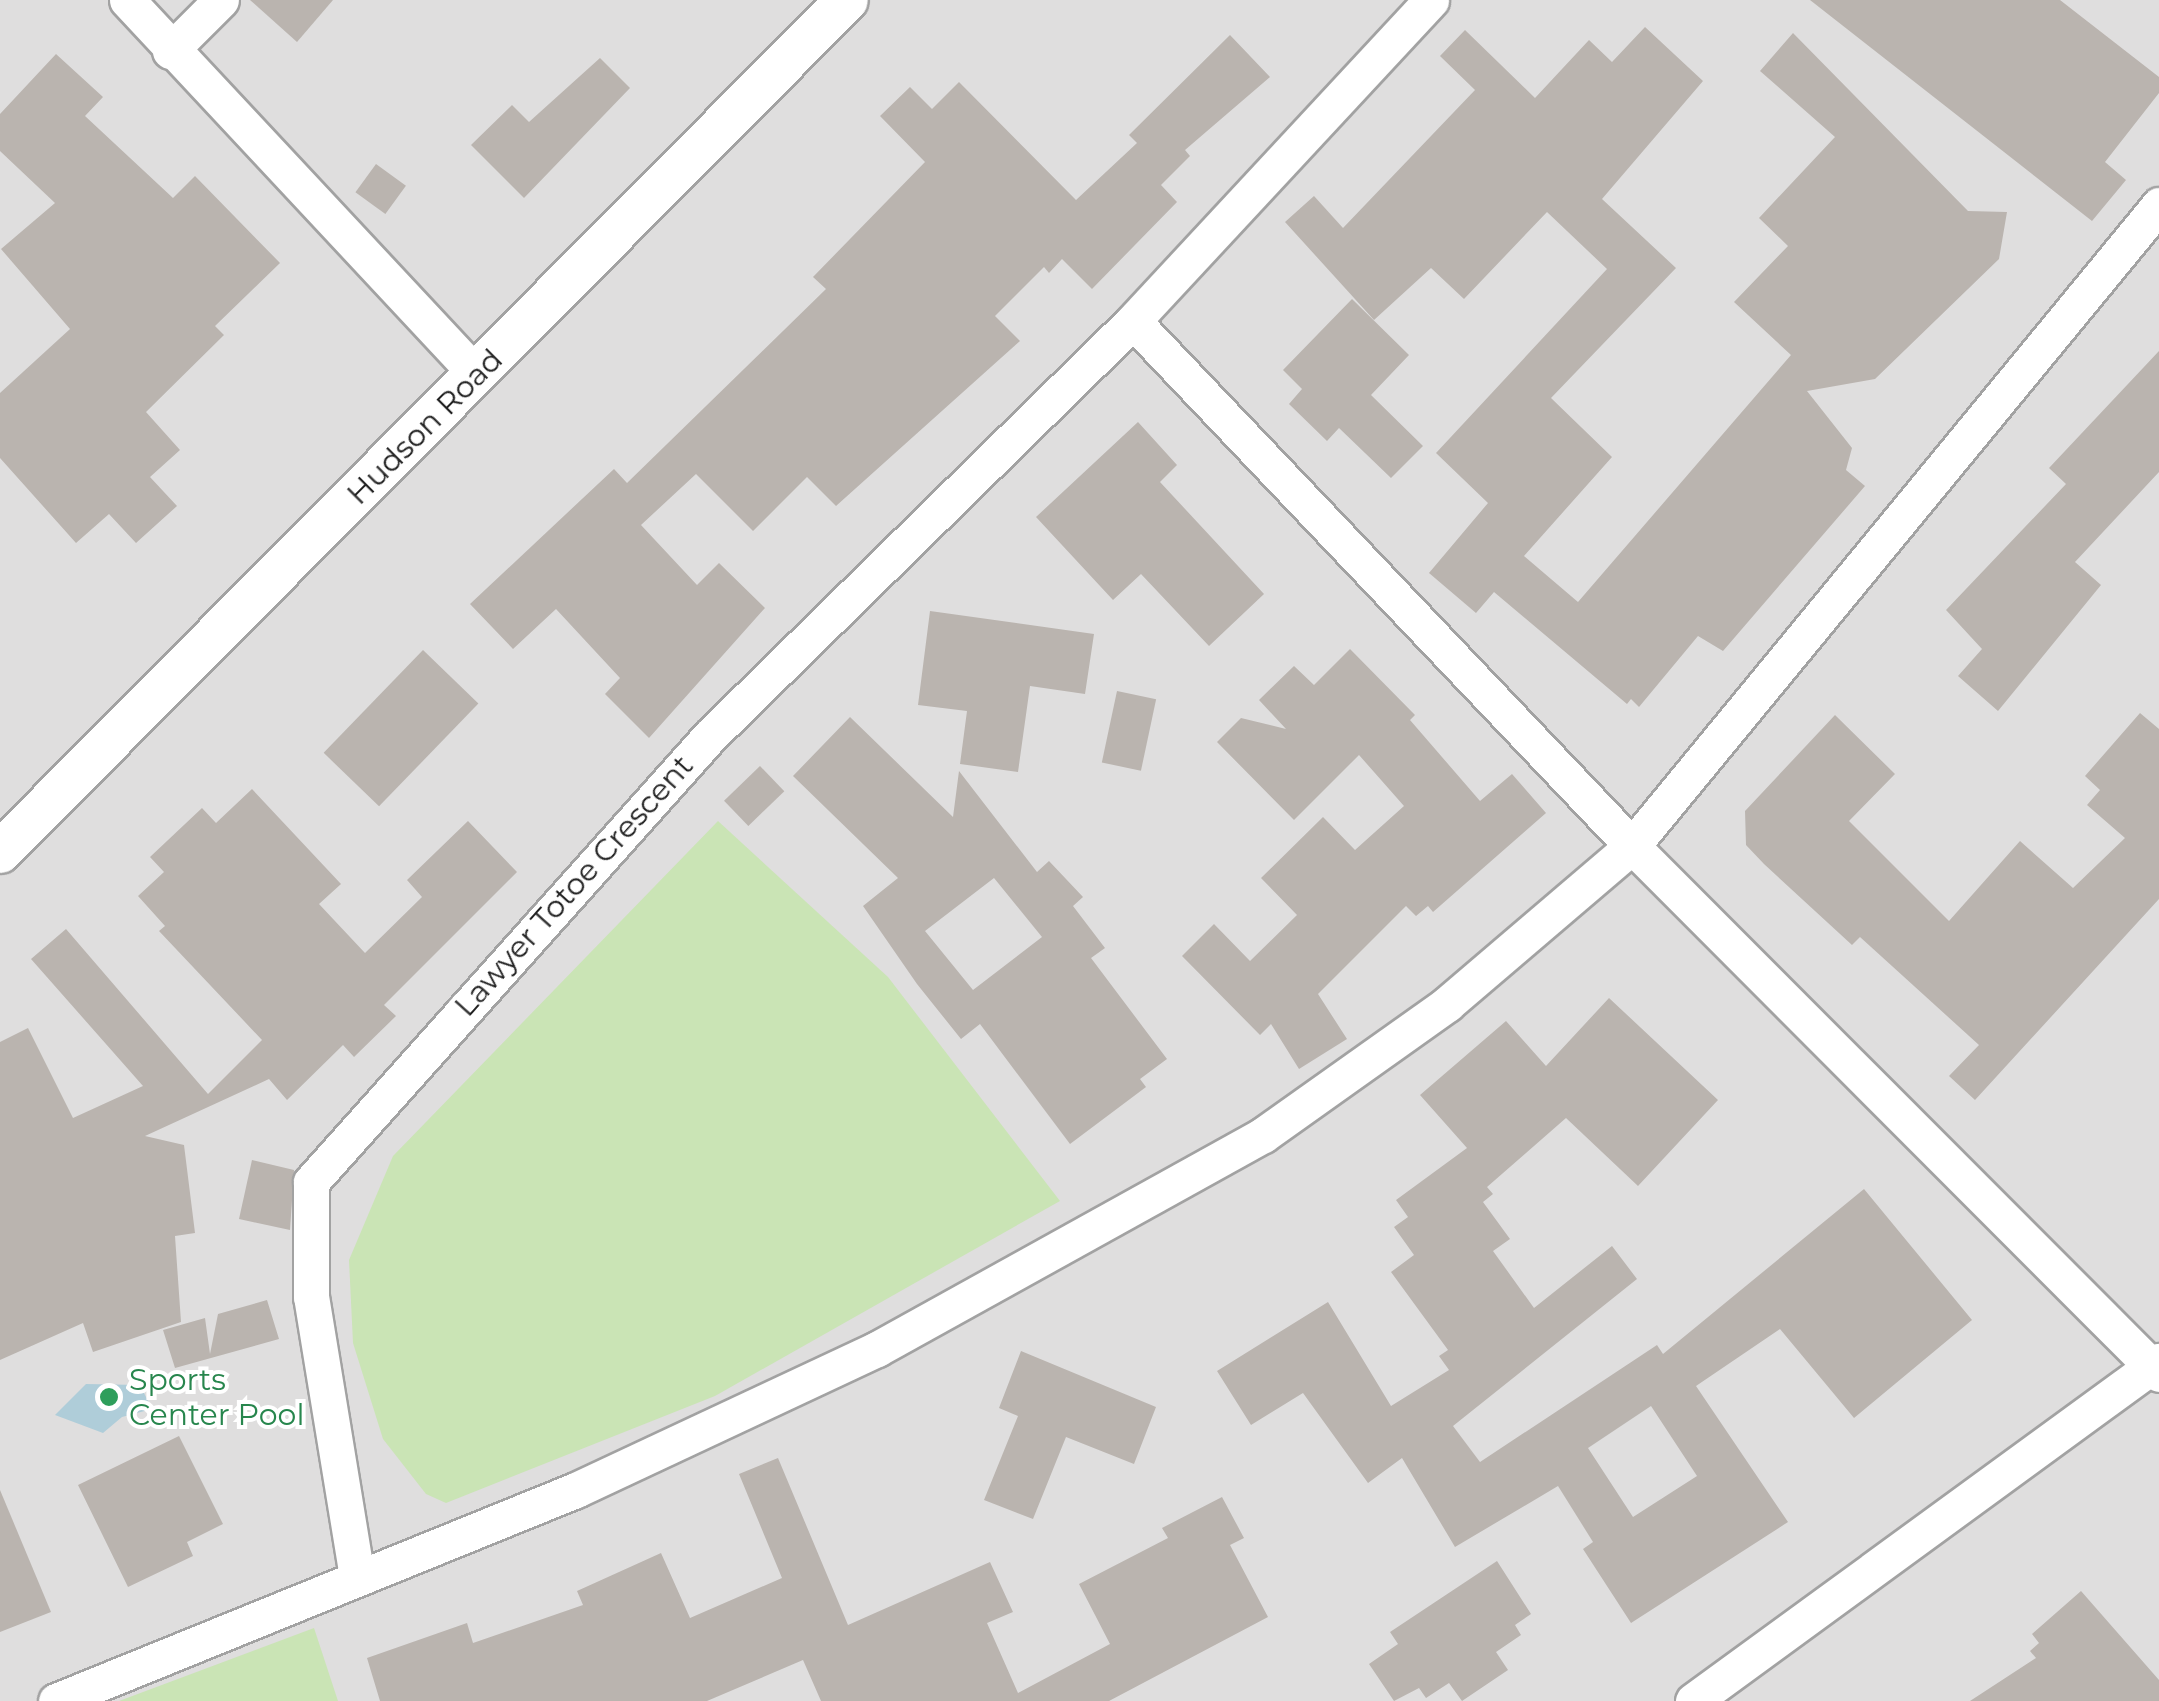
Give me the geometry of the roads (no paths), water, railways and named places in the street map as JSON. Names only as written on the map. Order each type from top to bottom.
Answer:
[{"type":"street","points":[[127,0],[170,51],[477,375]]},
{"type":"street","points":[[170,51],[221,0]]},
{"type":"street","name":"Hudson Road","points":[[0,852],[847,0]]},
{"type":"street","name":"Lawyer Totoe Crescent","points":[[357,1577],[310,1297],[312,1182],[710,736],[1133,321],[1432,0]]},
{"type":"street","points":[[56,1701],[576,1490],[877,1349],[1263,1136],[1447,1004],[1632,846],[2159,205]]},
{"type":"street","points":[[1133,321],[1632,846],[2157,1368],[1692,1701]]},
{"type":"water","name":"Sports Center Pool","points":[[86,1384],[140,1385],[152,1409],[122,1417],[103,1433],[55,1415]]},
{"type":"place","name":"Sports Center Pool","points":[[109,1397]]}]
